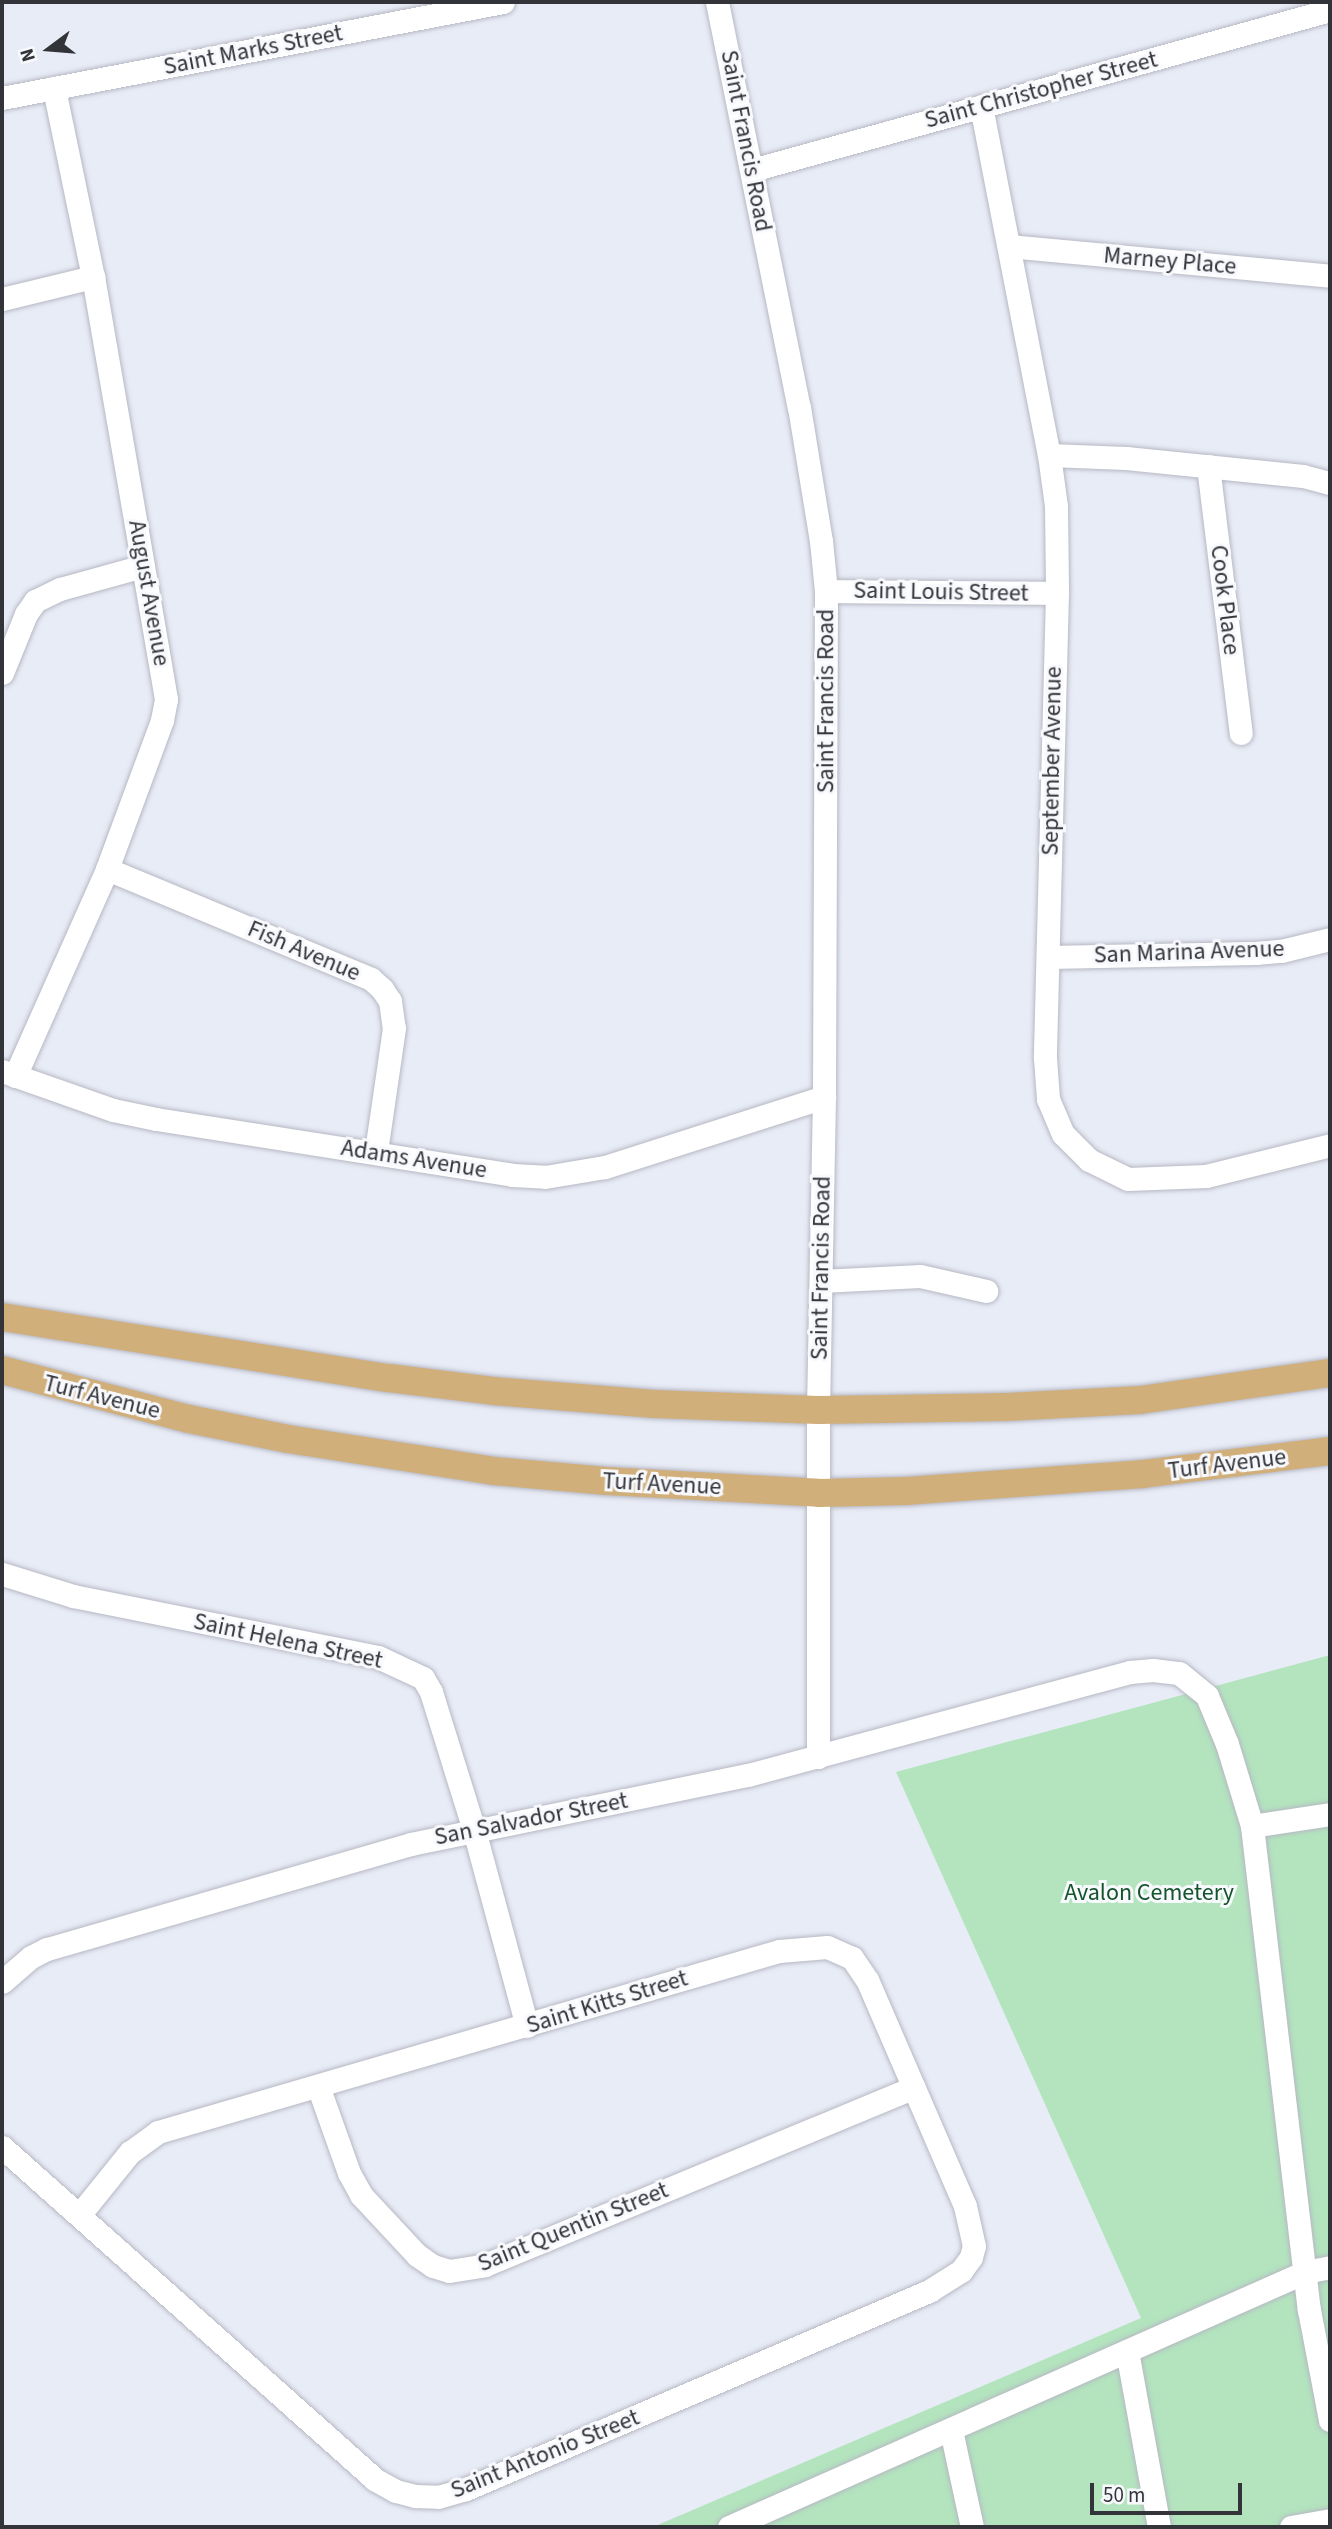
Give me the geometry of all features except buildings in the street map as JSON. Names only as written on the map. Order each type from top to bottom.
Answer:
[{"type":"main road","points":[[2,1317],[95,1334],[493,1391],[654,1404],[818,1410],[1007,1407],[1140,1400],[1330,1373]]},
{"type":"main road","name":"Turf Avenue","points":[[2,1370],[189,1419],[392,1457],[607,1481],[819,1493],[906,1491],[1143,1474],[1330,1451]]},
{"type":"street","name":"Saint Marks Street","points":[[2,98],[503,2]]},
{"type":"street","name":"Saint Francis Road","points":[[717,2],[799,407],[821,541],[826,591],[819,1493]]},
{"type":"street","name":"Saint Christopher Street","points":[[752,170],[1330,10]]},
{"type":"street","name":"August Avenue","points":[[8,1073],[107,869],[162,720],[166,699],[93,277],[54,88]]},
{"type":"street","name":"September Avenue","points":[[981,106],[1049,455],[1056,506],[1045,1058],[1048,1098],[1063,1134],[1088,1160],[1128,1179],[1166,1179],[1243,1169],[1330,1145]]},
{"type":"street","name":"Marney Place","points":[[1009,246],[1330,275]]},
{"type":"street","points":[[2,299],[93,277]]},
{"type":"street","points":[[1049,455],[1126,458],[1208,466],[1303,476],[1330,483]]},
{"type":"street","name":"Cook Place","points":[[1208,466],[1241,733]]},
{"type":"street","points":[[2,673],[26,614],[35,601],[60,589],[143,566]]},
{"type":"street","name":"Saint Louis Street","points":[[826,591],[1056,593]]},
{"type":"street","name":"Fish Avenue","points":[[107,869],[372,979],[382,989],[390,1001],[394,1028],[376,1152]]},
{"type":"street","name":"San Marina Avenue","points":[[1048,957],[1255,953],[1281,951],[1330,939]]},
{"type":"street","name":"Adams Avenue","points":[[8,1073],[113,1110],[156,1119],[512,1175],[572,1174],[605,1167],[824,1097]]},
{"type":"street","points":[[821,1281],[920,1276],[986,1291]]},
{"type":"street","points":[[818,1757],[819,1493]]},
{"type":"street","name":"Saint Helena Street","points":[[2,1574],[99,1601],[378,1657],[423,1678],[431,1692],[474,1830],[527,2026]]},
{"type":"street","name":"San Salvador Street","points":[[2,1982],[17,1967],[47,1949],[326,1867],[474,1830],[683,1790],[818,1757],[1130,1672],[1153,1670],[1179,1673],[1207,1696],[1227,1744],[1252,1826]]},
{"type":"street","points":[[1330,1814],[1252,1826],[1309,2310],[1330,2420]]},
{"type":"street","name":"Saint Kitts Street","points":[[80,2214],[130,2152],[158,2132],[779,1951],[827,1947],[852,1958],[859,1966],[970,2220],[974,2246],[971,2257]]},
{"type":"street","name":"Saint Quentin Street","points":[[318,2086],[349,2173],[360,2195],[417,2255],[433,2266],[449,2271],[485,2265],[914,2087]]},
{"type":"street","name":"Saint Antonio Street","points":[[2,2147],[374,2479],[396,2491],[426,2497],[438,2497],[466,2489],[918,2296],[951,2278],[971,2257]]},
{"type":"street","points":[[729,2527],[756,2522],[1127,2351],[1305,2272],[1330,2267]]},
{"type":"street","points":[[1127,2351],[1159,2527]]},
{"type":"street","points":[[951,2430],[972,2527]]},
{"type":"street","points":[[1291,2527],[1330,2521]]},
{"type":"green space","name":"Avalon Cemetery","points":[[1330,1655],[1330,2527],[653,2527],[1141,2318],[896,1772]]}]
